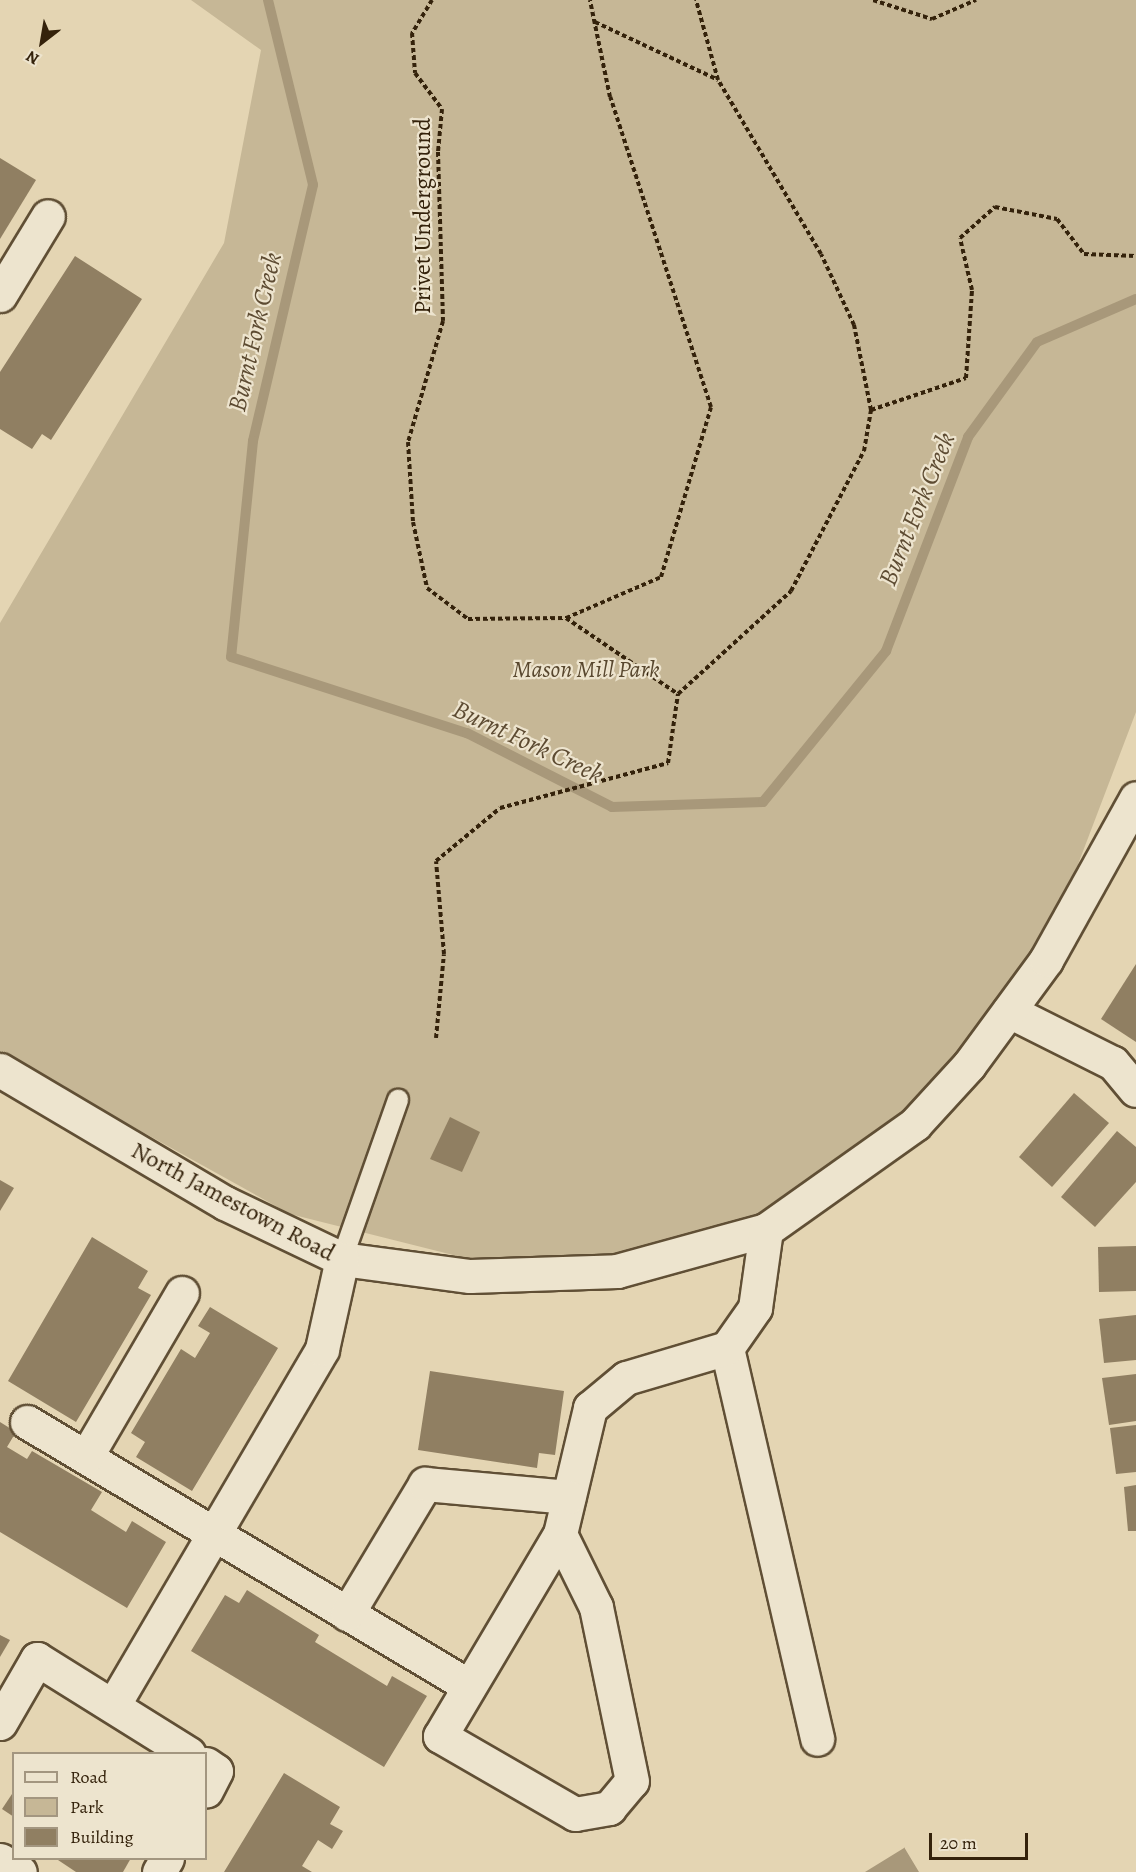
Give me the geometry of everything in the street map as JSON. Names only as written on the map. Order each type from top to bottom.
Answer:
[{"type":"street","points":[[0,295],[48,216]]},
{"type":"street","name":"North Jamestown Road","points":[[0,1071],[225,1203],[342,1260],[470,1276],[617,1271],[766,1230],[915,1124],[1009,1011],[1047,960],[1136,798]]},
{"type":"street","points":[[1009,1011],[1113,1063],[1136,1090]]},
{"type":"street","points":[[560,1534],[596,1607],[632,1781],[609,1808],[575,1814],[440,1736],[560,1534],[590,1408],[626,1378],[727,1348],[755,1308],[766,1230]]},
{"type":"street","points":[[114,1704],[212,1532],[322,1349],[342,1260]]},
{"type":"street","points":[[86,1458],[182,1293]]},
{"type":"street","points":[[727,1348],[817,1739]]},
{"type":"street","points":[[27,1422],[469,1686]]},
{"type":"street","points":[[347,1614],[425,1484],[568,1497]]},
{"type":"street","points":[[0,1723],[37,1659],[114,1704],[186,1752]]},
{"type":"street","points":[[207,1765],[216,1772],[207,1789]]},
{"type":"street","points":[[0,1860],[20,1872]]},
{"type":"lane","points":[[342,1260],[398,1100]]},
{"type":"path","name":"Privet Underground","points":[[432,0],[412,33],[415,73],[442,109],[438,152],[443,321],[408,442],[413,522],[427,588],[468,619],[566,618]]},
{"type":"path","points":[[566,618],[661,577],[711,407],[610,97],[590,0]]},
{"type":"path","points":[[436,1038],[444,954],[436,861],[500,808],[668,763],[678,694],[791,591],[864,451],[871,410],[854,325],[821,254],[718,80],[696,0]]},
{"type":"path","points":[[873,0],[932,19],[976,0]]},
{"type":"path","points":[[595,22],[718,80]]},
{"type":"path","points":[[871,410],[966,378],[972,290],[960,238],[994,207],[1057,219],[1084,254],[1136,256]]},
{"type":"path","points":[[566,618],[678,694]]},
{"type":"green space","name":"Mason Mill Park","points":[[191,0],[1136,0],[1136,712],[1053,930],[856,1189],[664,1257],[485,1263],[290,1214],[0,1053],[0,623],[224,243],[261,50]]},
{"type":"shaded area","points":[[904,1848],[919,1872],[865,1872]]},
{"type":"building","points":[[0,158],[36,180],[0,239]]},
{"type":"building","points":[[75,256],[142,299],[51,440],[42,434],[32,449],[0,429],[0,372]]},
{"type":"building","points":[[1136,964],[1136,1042],[1101,1019]]},
{"type":"building","points":[[1074,1093],[1109,1123],[1052,1187],[1019,1157]]},
{"type":"building","points":[[450,1117],[480,1132],[462,1172],[430,1159]]},
{"type":"building","points":[[1117,1131],[1136,1147],[1136,1182],[1095,1227],[1061,1197]]},
{"type":"building","points":[[0,1180],[14,1188],[0,1211]]},
{"type":"building","points":[[92,1237],[148,1271],[138,1288],[151,1295],[76,1422],[8,1381]]},
{"type":"building","points":[[1136,1246],[1136,1291],[1099,1292],[1098,1247]]},
{"type":"building","points":[[210,1307],[278,1348],[192,1491],[136,1457],[145,1442],[131,1433],[181,1349],[195,1358],[210,1333],[198,1326]]},
{"type":"building","points":[[1136,1315],[1136,1360],[1104,1363],[1099,1319]]},
{"type":"building","points":[[430,1371],[564,1391],[555,1455],[539,1453],[537,1468],[418,1450]]},
{"type":"building","points":[[1136,1374],[1136,1421],[1109,1425],[1102,1378]]},
{"type":"building","points":[[0,1422],[16,1432],[7,1447],[27,1459],[32,1451],[102,1492],[91,1510],[126,1532],[132,1521],[166,1542],[127,1608],[0,1532]]},
{"type":"building","points":[[1136,1425],[1136,1472],[1116,1474],[1110,1428]]},
{"type":"building","points":[[1136,1485],[1136,1531],[1128,1531],[1124,1487]]},
{"type":"building","points":[[247,1590],[319,1635],[315,1642],[387,1686],[392,1676],[427,1696],[384,1767],[191,1651],[225,1595],[239,1603]]},
{"type":"building","points":[[0,1635],[10,1640],[0,1657]]},
{"type":"building","points":[[284,1773],[340,1807],[330,1824],[343,1831],[332,1849],[318,1840],[302,1866],[312,1872],[224,1872]]},
{"type":"building","points":[[12,1794],[12,1816],[2,1809]]},
{"type":"building","points":[[58,1860],[130,1860],[123,1872],[76,1872]]},
{"type":"waterway","name":"Burnt Fork Creek","points":[[268,0],[313,185],[253,441],[231,657],[467,733],[612,807],[763,802],[886,651],[968,437],[1037,342],[1136,299]]}]
